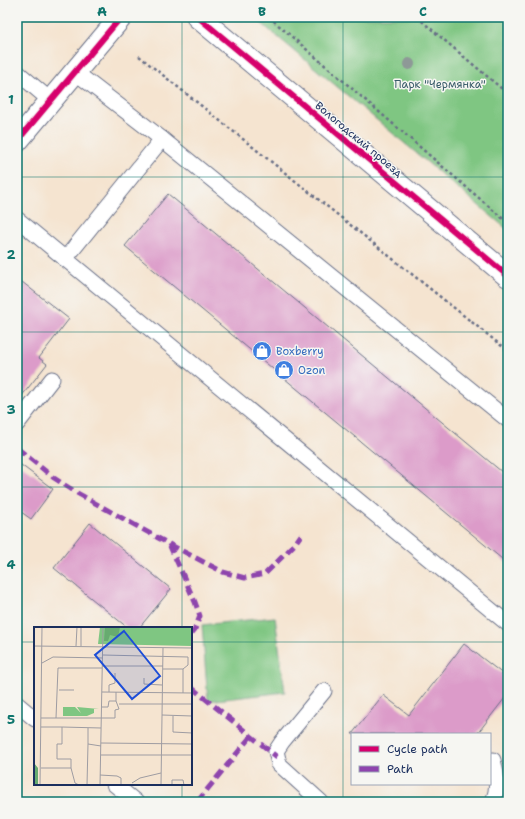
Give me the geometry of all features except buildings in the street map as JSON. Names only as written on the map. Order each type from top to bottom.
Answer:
[{"type":"street","points":[[17,141],[121,17]]},
{"type":"street","name":"Вологодский проезд","points":[[198,17],[508,276]]},
{"type":"lane","points":[[17,72],[52,101]]},
{"type":"lane","points":[[75,72],[162,139],[508,420]]},
{"type":"lane","points":[[65,259],[162,139]]},
{"type":"lane","points":[[17,220],[508,624]]},
{"type":"lane","points":[[17,424],[52,379]]},
{"type":"lane","points":[[321,802],[279,764],[276,751],[324,691]]},
{"type":"lane","points":[[17,704],[34,718]]},
{"type":"lane","points":[[493,760],[497,778],[497,793],[493,802]]},
{"type":"lane","points":[[115,785],[136,802]]},
{"type":"path","points":[[269,17],[508,223]]},
{"type":"path","points":[[417,17],[508,94]]},
{"type":"path","points":[[139,56],[508,351]]},
{"type":"green space","name":"Парк \"Чермянка\"","points":[[254,17],[508,17],[508,230]]},
{"type":"green space","points":[[275,617],[285,692],[208,701],[202,625]]},
{"type":"marked path","points":[[17,448],[54,478],[77,493],[169,544],[200,616],[192,633]]},
{"type":"marked path","points":[[169,544],[223,572],[245,578],[265,574],[294,545],[301,535]]},
{"type":"marked path","points":[[192,688],[277,757]]},
{"type":"marked path","points":[[197,802],[251,736]]},
{"type":"cycle path","points":[[17,141],[121,17]]},
{"type":"cycle path","points":[[198,17],[508,276]]},
{"type":"place","name":"Boxberry","points":[[262,351]]},
{"type":"place","name":"Ozon","points":[[284,370]]}]
